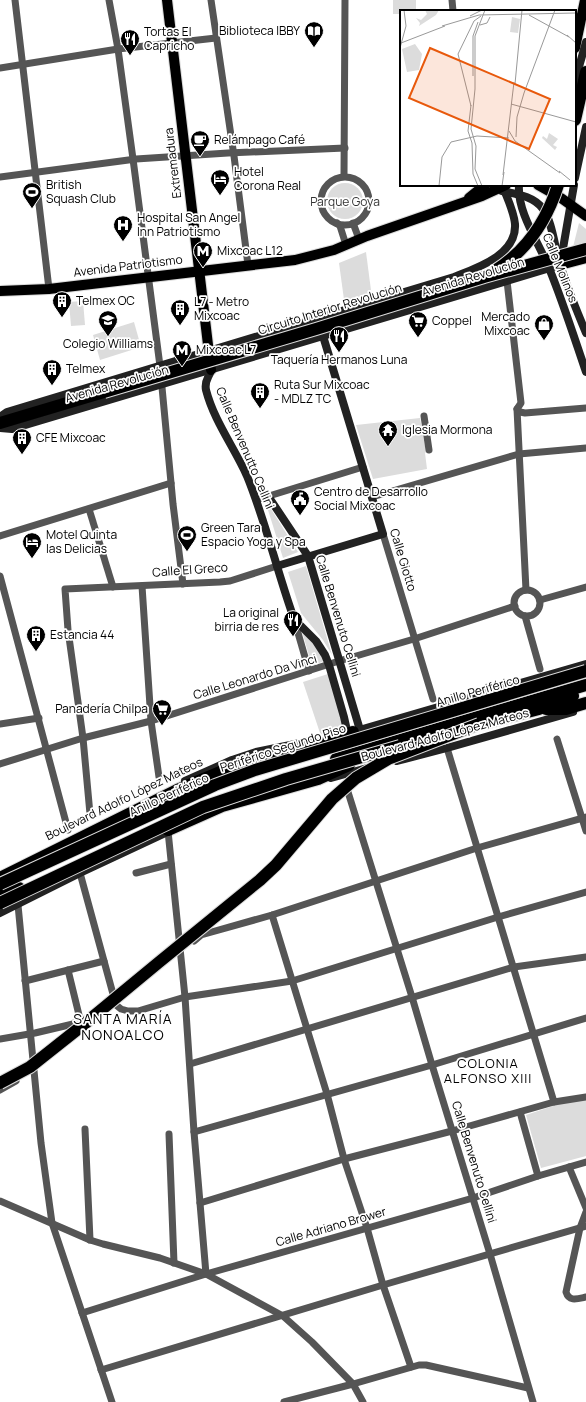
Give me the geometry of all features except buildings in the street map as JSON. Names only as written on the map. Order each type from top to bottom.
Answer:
[{"type":"highway","points":[[576,116],[586,72]]},
{"type":"highway","points":[[484,277],[509,261],[532,238],[550,208],[558,186]]},
{"type":"highway","points":[[484,277],[586,249]]},
{"type":"highway","name":"Circuito Interior Revolución","points":[[0,423],[316,329],[484,277]]},
{"type":"highway","name":"Periférico Segundo Piso","points":[[0,884],[215,785],[255,770],[586,671]]},
{"type":"highway","name":"Anillo Periférico","points":[[0,889],[215,789],[355,734],[586,675]]},
{"type":"highway","name":"Anillo Periférico","points":[[0,896],[219,797],[359,751],[586,685]]},
{"type":"highway","points":[[0,903],[203,807],[286,779],[479,724],[539,709],[586,692]]},
{"type":"highway","points":[[539,709],[566,710],[586,703]]},
{"type":"highway","points":[[0,1083],[30,1067],[260,880],[276,864],[332,799],[356,778],[388,759],[479,724]]},
{"type":"highway","points":[[0,878],[177,790],[237,765],[355,734]]},
{"type":"highway","points":[[13,891],[43,886],[222,806],[318,779],[353,763],[400,746]]},
{"type":"main road","name":"Extremadura","points":[[167,0],[211,370]]},
{"type":"main road","points":[[576,42],[585,0]]},
{"type":"main road","points":[[576,77],[586,42]]},
{"type":"main road","points":[[576,174],[586,130]]},
{"type":"main road","name":"Avenida Patriotismo","points":[[465,202],[485,186]]},
{"type":"main road","name":"Calle Molinos","points":[[519,186],[519,195],[525,216],[549,268],[586,372]]},
{"type":"main road","points":[[540,186],[570,203],[586,216]]},
{"type":"main road","points":[[560,265],[574,186]]},
{"type":"main road","name":"Avenida Patriotismo","points":[[0,291],[48,289],[295,260],[322,254],[359,239],[503,189]]},
{"type":"main road","name":"Calle Molinos","points":[[503,189],[533,200],[544,209],[560,265],[586,333]]},
{"type":"main road","name":"Avenida Revolución","points":[[0,417],[7,412],[454,277],[489,261],[508,246],[513,239],[515,232],[514,216],[503,189]]},
{"type":"main road","name":"Avenida Revolución","points":[[0,428],[12,429],[586,258]]},
{"type":"main road","name":"Calle Giotto","points":[[323,336],[382,534]]},
{"type":"main road","name":"Calle Benvenutto Cellini","points":[[211,370],[207,377],[206,385],[210,400],[241,464],[256,500],[292,613],[300,625],[321,648],[329,665],[346,726],[355,734]]},
{"type":"main road","name":"Calle Benvenuto Cellini","points":[[268,496],[308,556],[339,661],[355,734]]},
{"type":"main road","name":"Calle El Greco","points":[[277,566],[382,534]]},
{"type":"main road","name":"Boulevard Adolfo López Mateos","points":[[0,874],[91,829],[168,788],[232,760],[256,752],[355,734],[586,662]]},
{"type":"main road","name":"Boulevard Adolfo López Mateos","points":[[0,913],[80,873],[168,832],[224,810],[344,774],[447,748],[586,708]]},
{"type":"street","points":[[15,0],[48,289]]},
{"type":"street","points":[[109,0],[118,49],[163,384],[171,483],[183,584]]},
{"type":"street","points":[[211,0],[234,153],[248,266]]},
{"type":"street","points":[[344,176],[345,0]]},
{"type":"street","points":[[452,0],[453,10]]},
{"type":"street","points":[[0,68],[118,49],[216,38]]},
{"type":"street","points":[[0,177],[133,159],[345,148]]},
{"type":"street","points":[[344,176],[360,181],[366,188],[370,202],[367,212],[361,219],[353,224],[347,225],[337,223],[330,219],[324,212],[322,204],[322,196],[325,188],[330,182],[344,176]]},
{"type":"street","points":[[337,223],[340,226],[346,245]]},
{"type":"street","points":[[353,224],[359,239]]},
{"type":"street","points":[[507,281],[522,403],[517,408],[526,590]]},
{"type":"street","points":[[517,408],[520,412],[525,413],[586,408]]},
{"type":"street","points":[[424,416],[430,450]]},
{"type":"street","points":[[372,497],[519,454],[586,448]]},
{"type":"street","points":[[256,500],[363,467]]},
{"type":"street","points":[[0,536],[171,483]]},
{"type":"street","points":[[89,509],[113,587]]},
{"type":"street","name":"Calle Giotto","points":[[382,534],[433,699]]},
{"type":"street","name":"Calle El Greco","points":[[83,738],[68,630],[65,589],[230,581],[277,566]]},
{"type":"street","points":[[0,576],[68,830]]},
{"type":"street","points":[[142,586],[152,721],[159,777]]},
{"type":"street","points":[[540,600],[586,586]]},
{"type":"street","points":[[526,590],[534,592],[540,600],[540,606],[534,614],[530,616],[525,616],[518,613],[514,606],[516,596],[520,592],[526,590]]},
{"type":"street","name":"Calle Leonardo Da Vinci","points":[[0,764],[83,738],[152,721],[514,606]]},
{"type":"street","points":[[292,613],[309,671]]},
{"type":"street","points":[[525,616],[540,669]]},
{"type":"street","points":[[0,724],[39,718]]},
{"type":"street","points":[[83,738],[90,814]]},
{"type":"street","points":[[557,739],[584,817],[586,831]]},
{"type":"street","points":[[447,748],[554,1102]]},
{"type":"street","name":"Calle Benvenuto Cellini","points":[[392,762],[345,792],[376,880],[397,948],[490,1254],[532,1402]]},
{"type":"street","points":[[0,1090],[34,1071],[201,935],[272,915],[477,848],[584,817]]},
{"type":"street","points":[[168,832],[185,997],[194,1132],[206,1274]]},
{"type":"street","points":[[136,873],[171,864]]},
{"type":"street","points":[[80,873],[116,1005],[128,1011],[138,1011],[185,997],[292,981],[586,892]]},
{"type":"street","points":[[18,905],[24,981],[41,1143],[52,1223],[112,1402]]},
{"type":"street","points":[[272,915],[327,1094],[344,1159],[367,1228],[383,1285],[411,1367]]},
{"type":"street","points":[[190,1064],[514,967],[586,957]]},
{"type":"street","points":[[24,981],[104,961]]},
{"type":"street","points":[[0,1039],[73,1024],[78,1020],[79,1015],[68,970]]},
{"type":"street","points":[[194,1132],[432,1065],[586,1018]]},
{"type":"street","points":[[200,1203],[344,1159],[452,1131],[554,1102],[586,1097]]},
{"type":"street","points":[[520,1112],[538,1176]]},
{"type":"street","points":[[86,1129],[90,1240]]},
{"type":"street","points":[[169,1134],[174,1263]]},
{"type":"street","name":"Calle Adriano Brower","points":[[82,1313],[206,1274],[473,1198],[538,1176],[586,1162]]},
{"type":"street","points":[[570,1167],[586,1208]]},
{"type":"street","points":[[0,1201],[90,1240],[174,1263],[206,1274],[283,1316],[312,1342],[354,1384],[363,1402]]},
{"type":"street","points":[[586,1212],[566,1289],[567,1295],[572,1299],[586,1297]]},
{"type":"street","points":[[101,1370],[383,1285],[583,1227]]},
{"type":"street","points":[[284,1402],[354,1384],[411,1367],[426,1365],[528,1388]]},
{"type":"green space","points":[[393,0],[416,0],[416,10],[400,10],[400,14],[393,14]]},
{"type":"green space","name":"Parque Goya","points":[[349,183],[358,188],[362,194],[362,208],[358,214],[349,219],[341,219],[332,214],[328,208],[327,197],[332,188],[338,184]]},
{"type":"green space","points":[[579,223],[586,229],[586,244],[573,247]]},
{"type":"green space","points":[[366,252],[372,298],[345,307],[339,263]]},
{"type":"green space","points":[[83,301],[85,325],[71,326],[69,302]]},
{"type":"green space","points":[[134,322],[141,347],[100,360],[93,335]]},
{"type":"green space","points":[[420,418],[426,452],[427,469],[373,479],[356,425]]},
{"type":"green space","points":[[271,509],[298,552],[283,558],[268,510]]},
{"type":"green space","points":[[306,566],[332,655],[323,640],[301,613],[288,572]]},
{"type":"green space","points":[[301,628],[318,649],[324,661],[312,666]]},
{"type":"green space","points":[[328,674],[343,725],[342,730],[335,734],[321,736],[303,682]]},
{"type":"green space","points":[[586,1099],[586,1156],[541,1168],[526,1115],[559,1104]]},
{"type":"place","name":"Biblioteca IBBY","points":[[314,48]]},
{"type":"place","name":"Tortas El Capricho","points":[[130,56]]},
{"type":"place","name":"Relámpago Café","points":[[200,157]]},
{"type":"place","name":"Hotel Corona Real","points":[[220,196]]},
{"type":"place","name":"British Squash Club","points":[[32,209]]},
{"type":"place","name":"Hospital San Angel Inn Patriotismo","points":[[123,242]]},
{"type":"place","name":"Mixcoac L12","points":[[203,268]]},
{"type":"place","name":"Telmex OC","points":[[62,318]]},
{"type":"place","name":"L7 - Metro Mixcoac","points":[[180,326]]},
{"type":"place","name":"Colegio Williams","points":[[108,337]]},
{"type":"place","name":"Coppel","points":[[418,338]]},
{"type":"place","name":"Mercado Mixcoac","points":[[544,341]]},
{"type":"place","name":"Taquería Hermanos Luna","points":[[339,353]]},
{"type":"place","name":"Mixcoac L7","points":[[182,367]]},
{"type":"place","name":"Telmex","points":[[52,386]]},
{"type":"place","name":"Ruta Sur Mixcoac - MDLZ TC","points":[[260,409]]},
{"type":"place","name":"Iglesia Mormona","points":[[388,447]]},
{"type":"place","name":"CFE Mixcoac","points":[[22,455]]},
{"type":"place","name":"Centro de Desarrollo Social Mixcoac","points":[[300,516]]},
{"type":"place","name":"Green Tara Espacio Yoga y Spa","points":[[187,552]]},
{"type":"place","name":"Motel Quinta las Delicias","points":[[32,559]]},
{"type":"place","name":"La original birria de res","points":[[293,637]]},
{"type":"place","name":"Estancia 44","points":[[36,652]]},
{"type":"place","name":"Panadería Chilpa","points":[[162,726]]},
{"type":"district","name":"SANTA MARÍA NONOALCO","points":[[123,1028]]},
{"type":"district","name":"COLONIA ALFONSO XIII","points":[[488,1070]]}]
